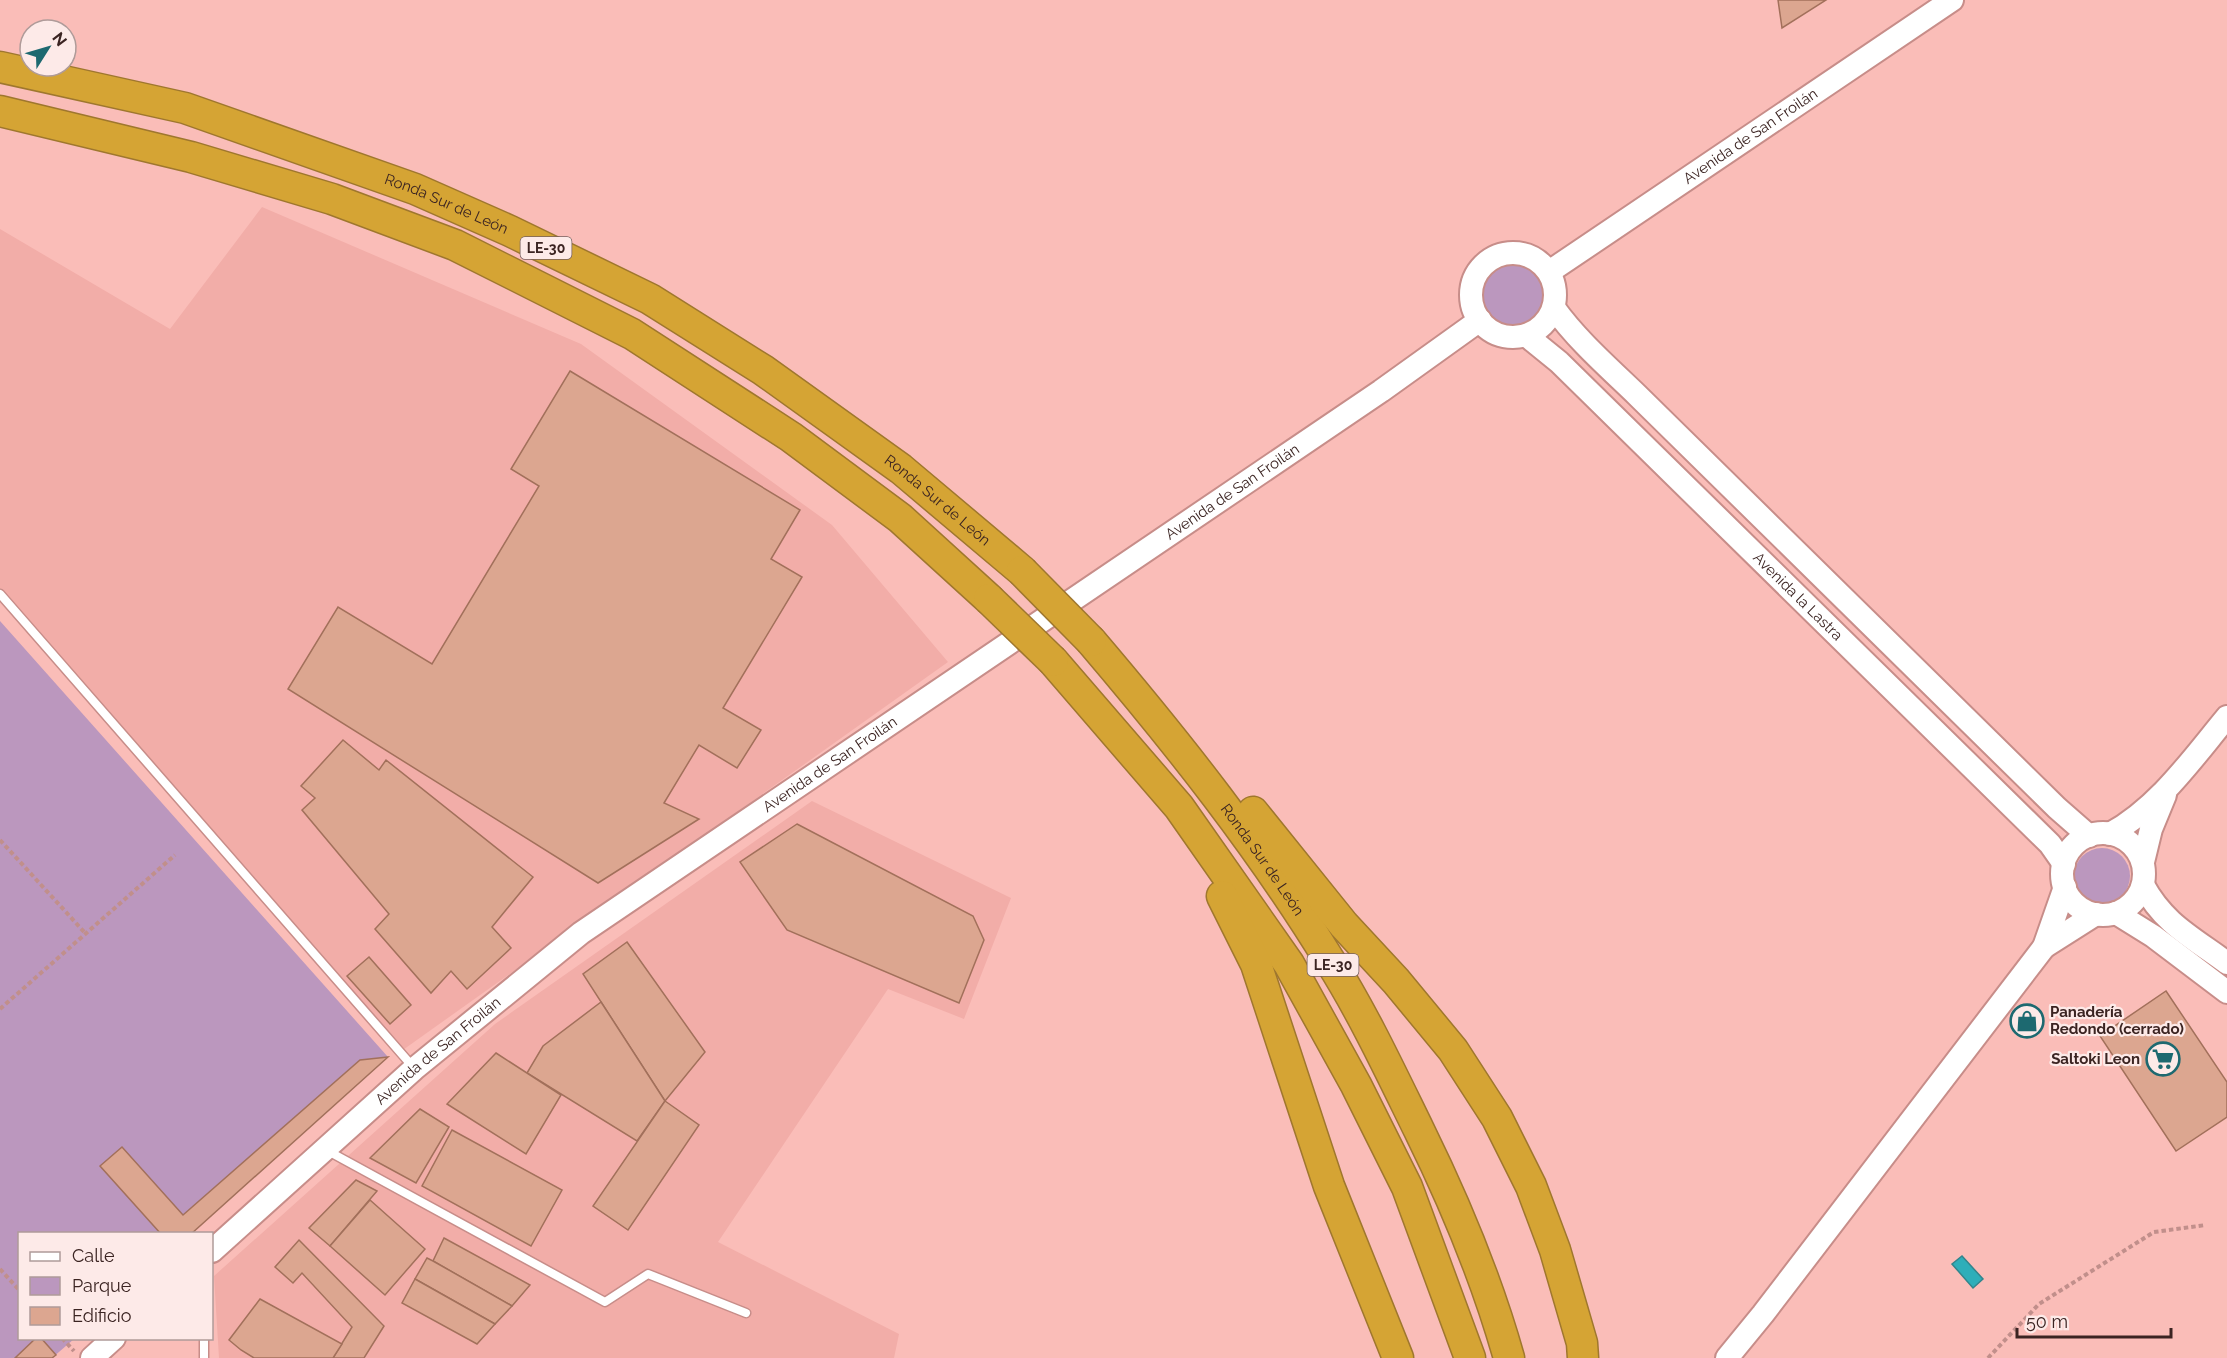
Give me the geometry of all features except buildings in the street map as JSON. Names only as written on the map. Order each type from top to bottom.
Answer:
[{"type":"highway","name":"Ronda Sur de León","points":[[0,67],[185,108],[393,181],[510,231],[650,298],[763,370],[901,470],[1022,571],[1091,641],[1135,692],[1266,862],[1331,962],[1385,1059],[1449,1192],[1505,1345]]},
{"type":"highway","name":"LE-30","points":[[0,111],[202,160],[332,199],[455,245],[632,334],[791,437],[900,518],[1053,661],[1179,807],[1288,964],[1356,1085],[1407,1186],[1469,1353]]},
{"type":"highway","points":[[1135,692],[1216,766],[1344,925],[1396,981],[1453,1050],[1497,1118],[1531,1186],[1555,1250],[1582,1343],[1582,1358]]},
{"type":"highway","points":[[1179,807],[1256,964],[1329,1186],[1398,1358]]},
{"type":"street","name":"Avenida de San Froilán","points":[[1549,272],[1952,0]]},
{"type":"street","points":[[1511,253],[1526,255],[1539,261],[1549,272],[1556,296],[1554,308],[1544,325],[1527,336],[1510,338],[1501,335],[1479,321],[1473,308],[1471,295],[1473,281],[1482,267],[1495,257],[1511,253]]},
{"type":"street","name":"Avenida la Lastra","points":[[1554,308],[1563,321],[1636,395],[2057,808],[2100,835]]},
{"type":"street","name":"Avenida de San Froilán","points":[[213,1250],[414,1069],[581,933],[1352,411],[1479,321]]},
{"type":"street","name":"Avenida la Lastra","points":[[1527,336],[1559,362],[2042,837],[2064,864]]},
{"type":"street","points":[[2224,727],[2168,789],[2132,822],[2078,842],[2069,852],[2062,875],[2069,897],[2077,905],[2086,911],[2106,914],[2153,936],[2227,992]]},
{"type":"street","points":[[2044,947],[2106,914],[2128,907],[2138,897],[2143,885],[2143,862],[2151,829],[2168,789]]},
{"type":"street","points":[[2100,835],[2121,837],[2130,843],[2143,862]]},
{"type":"street","points":[[2143,885],[2153,904],[2167,919],[2227,963]]},
{"type":"street","points":[[1726,1358],[1784,1286],[2044,947],[2065,887]]},
{"type":"street","points":[[92,1358],[112,1340]]},
{"type":"lane","points":[[0,594],[414,1069]]},
{"type":"lane","points":[[325,1149],[605,1302],[648,1275],[746,1313]]},
{"type":"lane","points":[[204,1340],[204,1358]]},
{"type":"path","points":[[0,840],[86,934]]},
{"type":"path","points":[[0,1010],[175,855]]},
{"type":"path","points":[[1988,1358],[2039,1304],[2154,1232],[2206,1225]]},
{"type":"path","points":[[0,1269],[18,1289]]},
{"type":"shaded area","points":[[262,207],[581,344],[832,525],[948,662],[400,1052],[0,589],[0,229],[170,329]]},
{"type":"shaded area","points":[[812,801],[1011,898],[964,1019],[888,989],[718,1242],[899,1334],[894,1358],[219,1358],[214,1276],[495,1024]]},
{"type":"green space","points":[[1513,263],[1531,269],[1539,277],[1545,295],[1539,313],[1531,321],[1513,327],[1495,321],[1487,313],[1481,295],[1487,277],[1495,269]]},
{"type":"green space","points":[[0,621],[388,1057],[192,1232],[18,1232],[18,1340],[73,1340],[52,1358],[0,1358]]},
{"type":"green space","points":[[2096,848],[2108,848],[2118,852],[2126,860],[2130,876],[2126,892],[2118,900],[2108,904],[2096,904],[2086,900],[2078,892],[2074,882],[2074,870],[2078,860],[2086,852]]},
{"type":"water","points":[[1962,1256],[1983,1279],[1973,1288],[1952,1264]]},
{"type":"place","name":"Panadería Redondo (cerrado)","points":[[2027,1021]]},
{"type":"place","name":"Saltoki Leon","points":[[2163,1059]]}]
